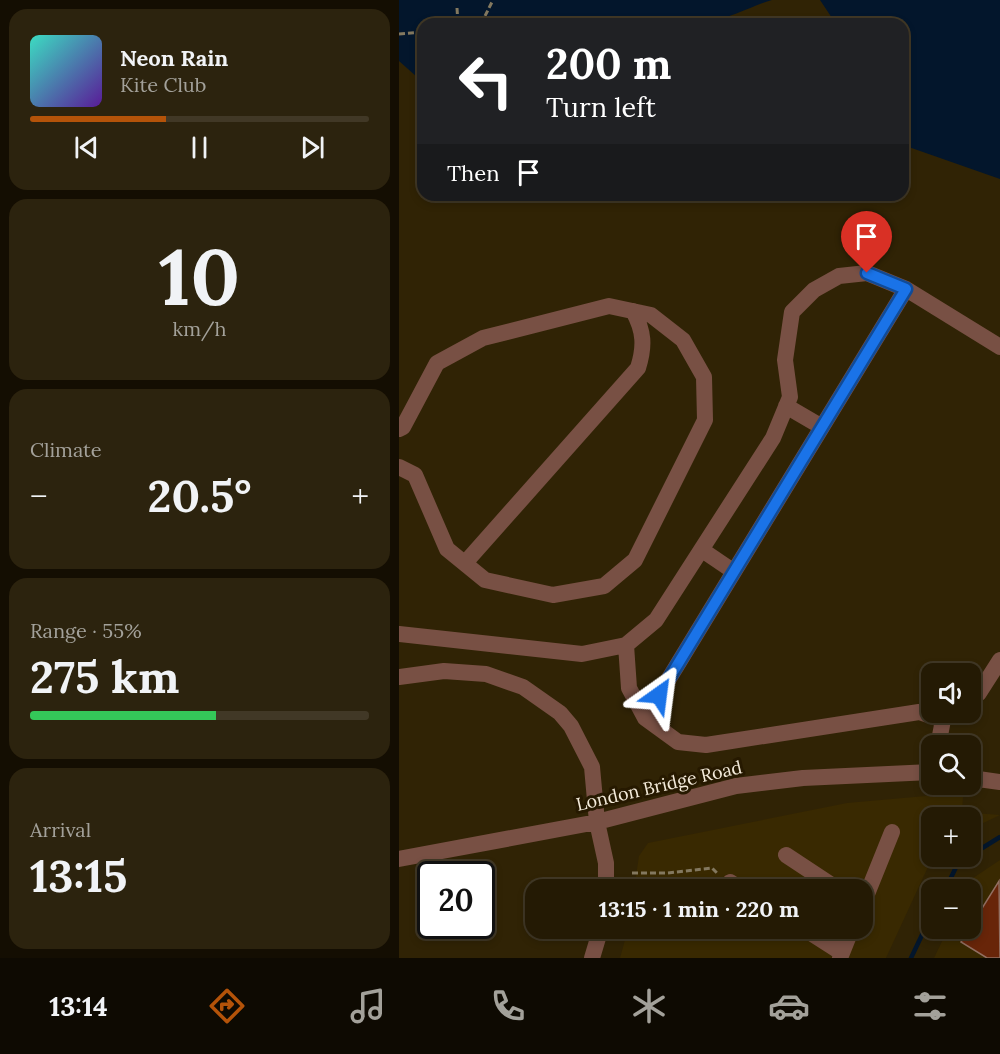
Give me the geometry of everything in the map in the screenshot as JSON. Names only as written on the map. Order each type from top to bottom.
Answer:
[{"type":"street","points":[[399,634],[582,654],[625,645],[656,620],[773,438],[790,397],[785,360],[792,312],[814,290],[839,276],[867,273],[906,289],[1000,347]]},
{"type":"street","points":[[645,718],[906,289]]},
{"type":"street","points":[[399,429],[403,427],[437,363],[483,338],[609,306],[651,315],[683,340],[704,377],[705,420],[635,560],[605,585],[553,595],[485,580],[447,549],[415,475],[399,467]]},
{"type":"street","points":[[465,564],[638,368],[644,351],[642,328],[633,311]]},
{"type":"street","points":[[786,406],[822,427]]},
{"type":"street","points":[[702,550],[733,571]]},
{"type":"street","points":[[625,645],[629,688],[645,718],[678,742],[706,745],[921,712]]},
{"type":"street","points":[[981,690],[1000,660]]},
{"type":"street","points":[[399,677],[444,671],[486,674],[507,680],[539,697],[571,726],[593,767],[597,822],[604,851],[605,879]]},
{"type":"street","name":"London Bridge Road","points":[[399,860],[597,822],[736,786],[803,778],[921,772]]},
{"type":"street","points":[[981,779],[1000,782]]},
{"type":"street","points":[[873,879],[892,832]]},
{"type":"street","points":[[786,855],[822,879]]},
{"type":"street","points":[[592,958],[598,939]]},
{"type":"street","points":[[819,939],[841,956],[848,939]]},
{"type":"path","points":[[484,18],[493,0]]},
{"type":"path","points":[[457,8],[458,18]]},
{"type":"path","points":[[399,34],[417,32]]},
{"type":"path","points":[[632,873],[712,868],[727,879]]},
{"type":"shaded area","points":[[937,795],[963,797],[962,807],[921,807],[921,867],[928,867],[886,958],[620,958],[625,939],[873,939],[873,879],[636,879],[639,856],[648,843],[847,803]]},
{"type":"shaded area","points":[[981,814],[1000,815],[981,824]]},
{"type":"shaded area","points":[[1000,860],[1000,958],[934,958],[943,939],[981,939],[981,879],[972,879]]},
{"type":"water","points":[[399,0],[772,0],[723,18],[417,18],[417,77],[399,61]]},
{"type":"water","points":[[820,0],[1000,0],[1000,179],[909,147],[909,18],[832,18]]},
{"type":"building","points":[[999,881],[1000,958],[987,958],[961,942],[963,939],[981,939],[981,910]]},
{"type":"waterway","points":[[981,849],[1000,837]]},
{"type":"waterway","points":[[950,879],[956,867]]},
{"type":"waterway","points":[[911,958],[921,937]]},
{"type":"route","points":[[659,695],[906,289],[867,273]]}]
